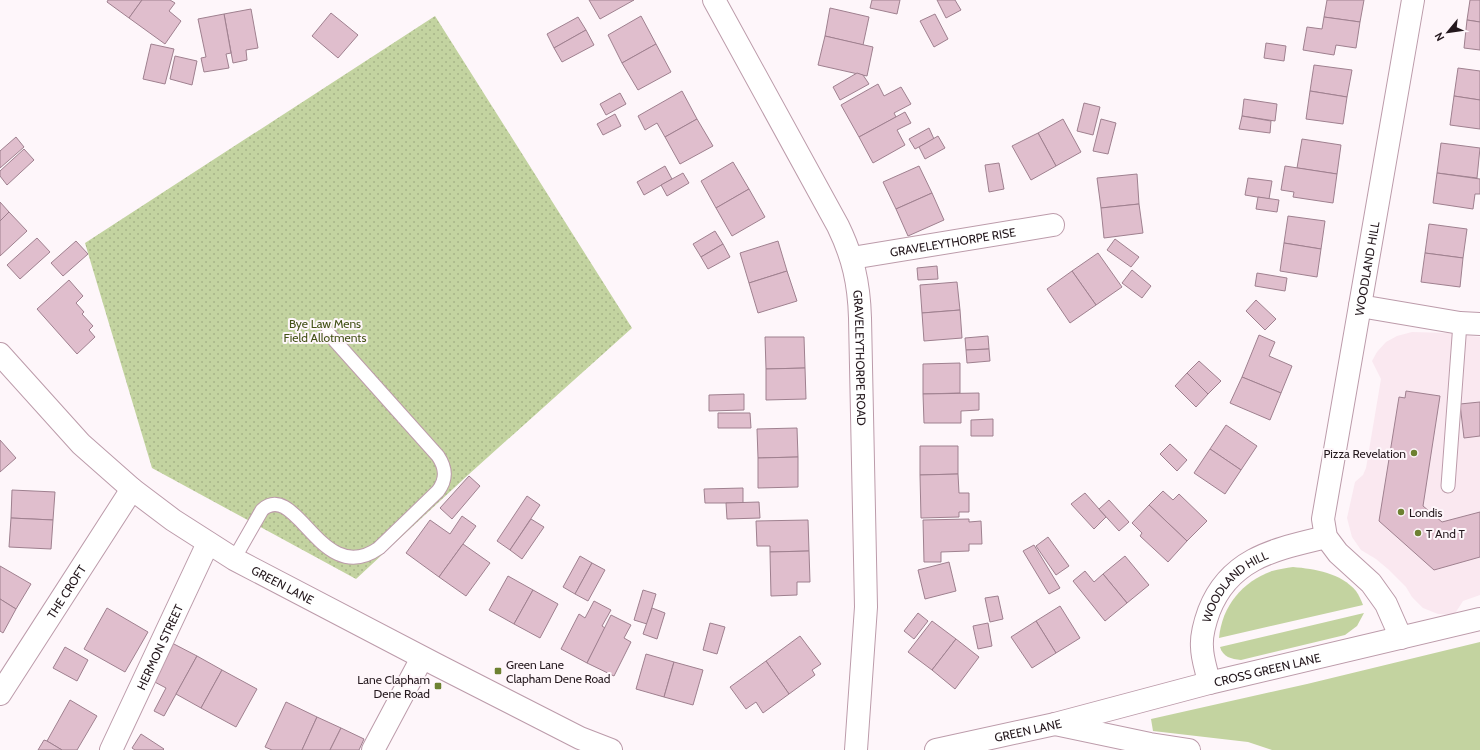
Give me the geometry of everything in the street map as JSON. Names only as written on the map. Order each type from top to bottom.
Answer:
[{"type":"street","name":"WOODLAND HILL","points":[[1401,638],[1386,604],[1371,583],[1338,553],[1326,537],[1323,519],[1413,0]]},
{"type":"street","name":"GRAVELEYTHORPE ROAD","points":[[723,3],[838,226],[852,258],[859,294],[866,607],[856,750]]},
{"type":"street","name":"GRAVELEYTHORPE RISE","points":[[852,258],[1053,225]]},
{"type":"street","points":[[1360,306],[1470,324]]},
{"type":"street","name":"GREEN LANE","points":[[0,354],[80,444],[132,489],[173,520],[208,543],[234,559],[422,658],[576,744],[610,750]]},
{"type":"street","name":"THE CROFT","points":[[0,694],[132,489]]},
{"type":"street","name":"WOODLAND HILL","points":[[1209,683],[1201,646],[1205,624],[1213,603],[1225,584],[1240,568],[1259,556],[1280,548],[1326,537]]},
{"type":"street","name":"HERMON STREET","points":[[111,750],[208,543]]},
{"type":"street","name":"CROSS GREEN LANE","points":[[1055,724],[1209,683],[1480,619]]},
{"type":"street","points":[[373,750],[422,658]]},
{"type":"street","name":"GREEN LANE","points":[[936,750],[1055,724],[1150,744],[1189,750]]},
{"type":"lane","points":[[1448,486],[1470,324]]},
{"type":"lane","points":[[234,559],[262,510],[266,506],[277,504],[287,508],[337,554],[348,558],[359,558],[370,554],[379,548],[438,491],[442,484],[445,469],[438,456],[328,333]]},
{"type":"shaded area","points":[[1412,332],[1448,333],[1480,337],[1480,595],[1463,601],[1454,615],[1438,614],[1423,608],[1412,597],[1406,587],[1388,569],[1376,559],[1361,550],[1352,537],[1347,518],[1355,482],[1363,475],[1366,468],[1381,379],[1372,361],[1377,352],[1386,342],[1397,336]]},
{"type":"green space","name":"Bye Law Mens Field Allotments","points":[[435,16],[632,328],[468,475],[356,579],[152,468],[85,243]]},
{"type":"green space","points":[[1293,567],[1327,573],[1343,580],[1356,591],[1363,605],[1219,638],[1224,616],[1235,597],[1243,589],[1251,582],[1272,571]]},
{"type":"green space","points":[[1364,613],[1357,626],[1345,635],[1241,660],[1228,657],[1223,653],[1220,647]]},
{"type":"green space","points":[[1480,642],[1480,750],[1272,750],[1248,742],[1153,731],[1151,719],[1307,684]]},
{"type":"building","points":[[108,0],[142,0],[129,18],[107,2]]},
{"type":"building","points":[[142,0],[170,0],[175,3],[169,11],[181,21],[165,44],[129,18]]},
{"type":"building","points":[[589,0],[634,0],[600,19]]},
{"type":"building","points":[[872,0],[900,0],[897,14],[870,8]]},
{"type":"building","points":[[937,0],[955,0],[961,10],[946,18]]},
{"type":"building","points":[[1327,0],[1364,0],[1360,22],[1324,17]]},
{"type":"building","points":[[1470,0],[1480,0],[1480,22],[1467,20]]},
{"type":"building","points":[[830,8],[869,17],[863,45],[825,36]]},
{"type":"building","points":[[251,9],[258,48],[246,50],[247,60],[233,63],[224,14]]},
{"type":"building","points":[[331,13],[358,35],[338,58],[312,36]]},
{"type":"building","points":[[224,14],[231,53],[226,54],[229,68],[204,72],[201,58],[206,57],[198,19]]},
{"type":"building","points":[[935,14],[948,39],[934,47],[920,21]]},
{"type":"building","points":[[641,16],[656,44],[622,63],[608,35]]},
{"type":"building","points":[[578,17],[586,30],[554,48],[547,34]]},
{"type":"building","points":[[1324,17],[1360,22],[1356,48],[1336,45],[1334,55],[1303,50],[1307,27],[1322,29]]},
{"type":"building","points":[[1467,20],[1480,22],[1480,50],[1464,48]]},
{"type":"building","points":[[586,30],[594,45],[562,62],[554,48]]},
{"type":"building","points":[[825,36],[873,47],[867,76],[818,65]]},
{"type":"building","points":[[1266,43],[1286,46],[1284,61],[1264,58]]},
{"type":"building","points":[[151,44],[174,49],[165,84],[143,79]]},
{"type":"building","points":[[656,44],[671,72],[638,90],[622,63]]},
{"type":"building","points":[[175,56],[197,61],[192,85],[170,79]]},
{"type":"building","points":[[1314,65],[1352,70],[1347,97],[1310,91]]},
{"type":"building","points":[[1458,68],[1480,71],[1480,100],[1454,96]]},
{"type":"building","points":[[857,73],[863,75],[869,84],[840,100],[833,87]]},
{"type":"building","points":[[878,84],[884,96],[901,87],[911,104],[894,113],[896,117],[859,137],[841,105]]},
{"type":"building","points":[[682,91],[697,119],[665,137],[657,123],[645,130],[638,116]]},
{"type":"building","points":[[1310,91],[1347,97],[1343,124],[1306,119]]},
{"type":"building","points":[[620,93],[626,104],[606,115],[600,104]]},
{"type":"building","points":[[1454,96],[1480,100],[1480,129],[1450,125]]},
{"type":"building","points":[[1244,99],[1277,104],[1275,121],[1242,116]]},
{"type":"building","points":[[1084,103],[1100,107],[1093,135],[1077,131]]},
{"type":"building","points":[[905,112],[911,123],[897,130],[905,145],[873,163],[859,137]]},
{"type":"building","points":[[615,114],[621,126],[603,135],[597,124]]},
{"type":"building","points":[[1242,116],[1271,121],[1270,133],[1239,129]]},
{"type":"building","points":[[697,119],[713,146],[680,164],[665,137]]},
{"type":"building","points":[[1063,119],[1081,152],[1056,166],[1038,133]]},
{"type":"building","points":[[1101,119],[1116,123],[1108,154],[1093,151]]},
{"type":"building","points":[[929,128],[934,139],[915,149],[909,139]]},
{"type":"building","points":[[1038,133],[1056,166],[1031,180],[1012,146]]},
{"type":"building","points":[[938,136],[945,148],[925,159],[919,147]]},
{"type":"building","points":[[16,137],[24,147],[0,168],[0,151]]},
{"type":"building","points":[[1302,139],[1341,145],[1337,174],[1297,168]]},
{"type":"building","points":[[1441,143],[1480,148],[1477,178],[1437,173]]},
{"type":"building","points":[[24,149],[34,160],[7,185],[0,176],[0,171]]},
{"type":"building","points":[[733,162],[749,189],[716,208],[701,181]]},
{"type":"building","points":[[999,163],[1004,189],[989,192],[985,165]]},
{"type":"building","points":[[665,166],[672,179],[644,195],[637,182]]},
{"type":"building","points":[[919,166],[932,193],[896,209],[883,182]]},
{"type":"building","points":[[1285,166],[1337,174],[1333,203],[1293,197],[1294,192],[1281,190]]},
{"type":"building","points":[[683,173],[689,183],[667,196],[661,185]]},
{"type":"building","points":[[1437,173],[1480,179],[1480,194],[1475,194],[1473,209],[1433,203]]},
{"type":"building","points":[[1137,174],[1139,204],[1101,208],[1097,178]]},
{"type":"building","points":[[1248,178],[1272,181],[1269,199],[1245,195]]},
{"type":"building","points":[[749,189],[765,217],[732,236],[716,208]]},
{"type":"building","points":[[932,193],[944,220],[908,236],[896,209]]},
{"type":"building","points":[[1258,197],[1279,200],[1277,212],[1256,209]]},
{"type":"building","points":[[0,202],[9,212],[0,221]]},
{"type":"building","points":[[1139,204],[1143,233],[1104,238],[1101,208]]},
{"type":"building","points":[[9,212],[27,231],[0,256],[0,221]]},
{"type":"building","points":[[1288,216],[1325,221],[1321,249],[1284,243]]},
{"type":"building","points":[[1429,224],[1467,229],[1463,258],[1425,253]]},
{"type":"building","points":[[715,231],[723,244],[701,257],[693,244]]},
{"type":"building","points":[[37,238],[50,252],[20,279],[7,265]]},
{"type":"building","points":[[1115,239],[1139,257],[1131,267],[1107,250]]},
{"type":"building","points":[[76,241],[88,254],[63,276],[51,263]]},
{"type":"building","points":[[778,241],[787,271],[749,283],[740,253]]},
{"type":"building","points":[[1284,243],[1321,249],[1317,277],[1280,271]]},
{"type":"building","points":[[723,244],[730,257],[708,269],[701,257]]},
{"type":"building","points":[[1098,253],[1122,287],[1096,305],[1072,271]]},
{"type":"building","points":[[1425,253],[1463,258],[1460,287],[1421,282]]},
{"type":"building","points":[[937,266],[938,279],[918,280],[917,268]]},
{"type":"building","points":[[1132,270],[1151,286],[1142,298],[1122,283]]},
{"type":"building","points":[[787,271],[797,301],[758,313],[749,283]]},
{"type":"building","points":[[1072,271],[1096,305],[1070,323],[1047,289]]},
{"type":"building","points":[[1257,273],[1287,278],[1285,291],[1255,286]]},
{"type":"building","points":[[69,280],[83,296],[76,303],[84,312],[82,314],[93,326],[89,330],[95,337],[77,354],[37,309]]},
{"type":"building","points":[[957,282],[960,310],[922,313],[920,285]]},
{"type":"building","points":[[1256,300],[1276,319],[1265,330],[1246,311]]},
{"type":"building","points":[[960,310],[962,338],[924,341],[922,313]]},
{"type":"building","points":[[1259,335],[1275,342],[1269,356],[1292,366],[1281,393],[1242,377]]},
{"type":"building","points":[[988,336],[989,349],[966,350],[965,338]]},
{"type":"building","points":[[765,337],[804,337],[805,368],[766,369]]},
{"type":"building","points":[[989,349],[990,361],[967,363],[966,350]]},
{"type":"building","points":[[1199,361],[1221,381],[1208,394],[1187,373]]},
{"type":"building","points":[[960,363],[960,393],[923,394],[923,364]]},
{"type":"building","points":[[805,368],[806,399],[766,400],[766,369]]},
{"type":"building","points":[[1187,373],[1208,394],[1196,407],[1175,386]]},
{"type":"building","points":[[1242,377],[1281,393],[1270,420],[1230,403]]},
{"type":"building","points":[[1406,391],[1440,396],[1423,506],[1442,522],[1480,512],[1480,557],[1434,570],[1379,521],[1399,397],[1405,398]]},
{"type":"building","points":[[979,393],[979,410],[961,411],[961,423],[924,423],[923,394]]},
{"type":"building","points":[[744,394],[744,410],[709,411],[709,395]]},
{"type":"building","points":[[1480,402],[1480,436],[1464,438],[1460,404]]},
{"type":"building","points":[[718,413],[750,413],[751,428],[718,428]]},
{"type":"building","points":[[993,419],[993,436],[971,436],[971,420]]},
{"type":"building","points":[[1226,425],[1257,446],[1241,470],[1210,449]]},
{"type":"building","points":[[797,428],[798,457],[758,458],[757,429]]},
{"type":"building","points":[[0,440],[16,458],[0,472]]},
{"type":"building","points":[[1170,444],[1187,460],[1177,471],[1160,454]]},
{"type":"building","points":[[920,446],[958,446],[958,474],[920,475]]},
{"type":"building","points":[[1210,449],[1241,470],[1225,494],[1194,473]]},
{"type":"building","points":[[798,457],[798,487],[758,488],[758,458]]},
{"type":"building","points":[[958,474],[959,493],[969,493],[969,512],[959,512],[959,517],[921,518],[920,475]]},
{"type":"building","points":[[469,476],[480,486],[452,519],[440,508]]},
{"type":"building","points":[[743,488],[743,503],[705,503],[704,489]]},
{"type":"building","points":[[12,490],[55,492],[53,520],[11,518]]},
{"type":"building","points":[[1163,491],[1173,500],[1179,494],[1207,521],[1187,541],[1149,505]]},
{"type":"building","points":[[1085,493],[1106,517],[1094,529],[1071,504]]},
{"type":"building","points":[[527,496],[540,505],[510,550],[497,541]]},
{"type":"building","points":[[1109,500],[1129,522],[1119,531],[1099,509]]},
{"type":"building","points":[[759,502],[760,518],[727,519],[726,503]]},
{"type":"building","points":[[1149,505],[1187,541],[1168,562],[1140,536],[1142,533],[1132,523]]},
{"type":"building","points":[[462,516],[476,526],[439,577],[406,553],[430,520],[450,534]]},
{"type":"building","points":[[11,518],[53,520],[51,549],[9,547]]},
{"type":"building","points":[[531,519],[544,527],[522,559],[510,550]]},
{"type":"building","points":[[969,519],[969,522],[981,521],[982,544],[969,544],[969,551],[941,552],[941,562],[924,562],[923,520]]},
{"type":"building","points":[[808,520],[809,551],[770,552],[770,546],[757,546],[756,521]]},
{"type":"building","points":[[1048,537],[1069,566],[1056,575],[1036,546]]},
{"type":"building","points":[[463,544],[490,563],[466,596],[439,577]]},
{"type":"building","points":[[1034,545],[1060,588],[1049,594],[1023,551]]},
{"type":"building","points":[[809,551],[810,582],[797,582],[797,595],[771,596],[770,552]]},
{"type":"building","points":[[580,556],[592,563],[575,594],[563,587]]},
{"type":"building","points":[[1125,556],[1149,585],[1127,603],[1103,574]]},
{"type":"building","points":[[949,562],[956,591],[925,599],[918,570]]},
{"type":"building","points":[[592,563],[605,570],[588,601],[575,594]]},
{"type":"building","points":[[0,566],[31,584],[16,609],[0,599]]},
{"type":"building","points":[[1085,571],[1094,582],[1103,574],[1127,603],[1105,621],[1073,581]]},
{"type":"building","points":[[508,576],[533,590],[514,624],[489,610]]},
{"type":"building","points":[[533,590],[558,604],[540,638],[514,624]]},
{"type":"building","points":[[643,590],[656,594],[647,624],[634,620]]},
{"type":"building","points":[[998,596],[1003,619],[990,622],[985,598]]},
{"type":"building","points":[[0,599],[16,609],[3,633],[0,631]]},
{"type":"building","points":[[594,601],[611,610],[602,626],[605,628],[587,663],[561,649],[579,614],[585,618]]},
{"type":"building","points":[[1060,606],[1080,638],[1056,653],[1036,621]]},
{"type":"building","points":[[107,608],[148,632],[125,672],[84,649]]},
{"type":"building","points":[[652,608],[665,613],[657,639],[643,634]]},
{"type":"building","points":[[918,613],[928,621],[914,639],[904,631]]},
{"type":"building","points":[[611,615],[631,625],[624,638],[631,642],[614,676],[587,663]]},
{"type":"building","points":[[932,621],[956,639],[932,670],[908,652]]},
{"type":"building","points":[[1036,621],[1056,653],[1032,668],[1011,637]]},
{"type":"building","points":[[710,623],[725,627],[717,654],[703,650]]},
{"type":"building","points":[[988,623],[992,646],[978,649],[973,626]]},
{"type":"building","points":[[800,636],[821,664],[812,670],[815,675],[789,694],[766,661]]},
{"type":"building","points":[[956,639],[979,657],[955,689],[932,670]]},
{"type":"building","points":[[172,643],[197,656],[164,716],[154,711],[166,688],[151,680]]},
{"type":"building","points":[[65,647],[88,660],[77,681],[53,668]]},
{"type":"building","points":[[646,654],[674,662],[664,697],[636,689]]},
{"type":"building","points":[[197,656],[222,670],[201,708],[176,694]]},
{"type":"building","points":[[766,661],[789,694],[763,713],[756,702],[746,709],[730,687]]},
{"type":"building","points":[[674,662],[703,670],[693,705],[664,697]]},
{"type":"building","points":[[222,670],[257,689],[236,727],[201,708]]},
{"type":"building","points":[[70,700],[97,716],[77,750],[62,750],[47,741]]},
{"type":"building","points":[[286,702],[317,717],[302,750],[272,750],[265,747]]},
{"type":"building","points":[[317,717],[341,728],[330,750],[302,750]]},
{"type":"building","points":[[341,728],[364,739],[359,750],[330,750]]},
{"type":"building","points":[[141,734],[164,749],[135,750],[132,748]]},
{"type":"building","points":[[44,740],[47,741],[62,750],[38,750]]},
{"type":"place","name":"Pizza Revelation","points":[[1414,453]]},
{"type":"place","name":"Londis","points":[[1401,512]]},
{"type":"place","name":"T And T","points":[[1418,533]]},
{"type":"place","name":"Green Lane Clapham Dene Road","points":[[498,671]]},
{"type":"place","name":"Lane Clapham Dene Road","points":[[438,686]]}]
